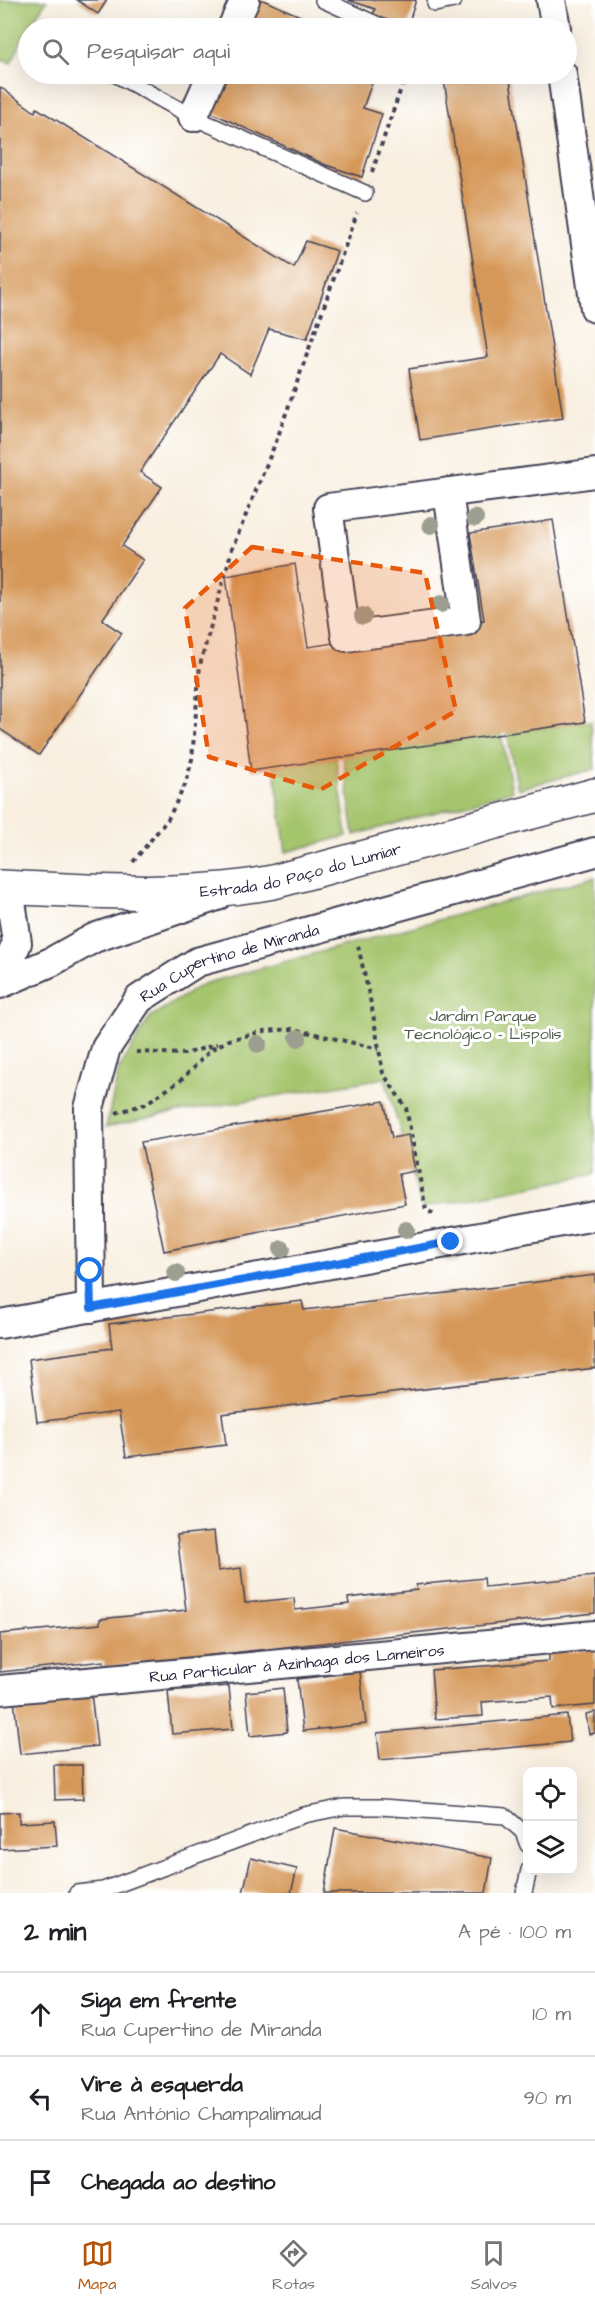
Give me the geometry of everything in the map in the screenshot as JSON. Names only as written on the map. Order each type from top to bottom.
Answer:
[{"type":"street","points":[[237,18],[245,0]]},
{"type":"street","points":[[552,0],[555,18]]},
{"type":"street","points":[[193,117],[208,84]]},
{"type":"street","points":[[565,84],[583,138],[595,308]]},
{"type":"street","points":[[448,492],[466,621],[345,637],[328,508],[448,492],[595,473]]},
{"type":"street","name":"Estrada do Paço do Lumiar","points":[[3,892],[186,893],[235,889],[273,882],[595,795]]},
{"type":"street","name":"Rua Cupertino de Miranda","points":[[91,1308],[89,1115],[103,1058],[110,1043],[139,999],[197,962],[595,852]]},
{"type":"street","points":[[0,983],[51,962],[94,938],[235,889]]},
{"type":"street","points":[[0,983],[16,943],[3,892]]},
{"type":"street","points":[[0,1324],[595,1216]]},
{"type":"street","name":"Rua Particular à Azinhaga dos Lameiros","points":[[0,1690],[595,1635]]},
{"type":"lane","points":[[323,0],[363,18]]},
{"type":"lane","points":[[435,4],[454,0]]},
{"type":"lane","points":[[133,84],[193,117],[365,193]]},
{"type":"lane","points":[[76,1893],[103,1892],[304,1815],[344,1807],[381,1807],[505,1816],[523,1832]]},
{"type":"lane","points":[[524,1893],[528,1875]]},
{"type":"path","points":[[110,891],[168,819],[186,783],[192,759],[200,665],[232,549],[277,439],[403,84]]},
{"type":"path","points":[[351,920],[383,1073],[406,1108],[426,1210]]},
{"type":"path","points":[[110,1043],[140,1052],[185,1054],[264,1031],[294,1029],[379,1049]]},
{"type":"path","points":[[89,1115],[116,1113],[145,1104],[180,1081],[212,1049],[229,1040]]},
{"type":"highlighted area","points":[[252,547],[425,573],[456,711],[320,790],[209,757],[185,608]]},
{"type":"green space","points":[[0,0],[47,0],[35,18],[18,18],[18,49],[11,63],[0,58]]},
{"type":"green space","points":[[591,721],[595,769],[518,789],[507,733]]},
{"type":"green space","points":[[501,734],[512,791],[354,835],[343,757]]},
{"type":"green space","points":[[336,758],[347,836],[286,852],[274,767]]},
{"type":"green space","name":"Jardim Parque Tecnológico - Lispolis","points":[[595,877],[595,1174],[422,1208],[385,1078],[160,1115],[106,1127],[119,1069],[150,1017],[203,984]]},
{"type":"building","points":[[77,0],[107,0],[98,14]]},
{"type":"building","points":[[258,0],[263,0],[305,18],[250,18]]},
{"type":"building","points":[[348,0],[416,0],[410,18],[372,18],[375,9]]},
{"type":"building","points":[[222,84],[371,84],[363,108],[382,114],[362,177],[326,165],[210,112]]},
{"type":"building","points":[[445,84],[511,84],[563,418],[420,440],[409,369],[488,357]]},
{"type":"building","points":[[0,87],[35,112],[37,108],[294,268],[306,241],[337,251],[307,339],[269,329],[250,374],[220,354],[140,472],[162,487],[122,546],[143,560],[102,620],[122,633],[39,755],[0,729]]},
{"type":"building","points":[[553,520],[585,722],[251,771],[226,576],[295,564],[308,647],[484,620],[470,533]]},
{"type":"building","points":[[384,1101],[392,1138],[408,1135],[415,1171],[399,1174],[405,1204],[164,1251],[141,1142]]},
{"type":"building","points":[[595,1275],[595,1368],[222,1414],[226,1445],[126,1457],[119,1412],[37,1422],[29,1359],[112,1348],[109,1324],[302,1301],[304,1310]]},
{"type":"building","points":[[214,1531],[218,1571],[241,1568],[245,1603],[294,1598],[295,1610],[349,1604],[348,1598],[417,1590],[416,1585],[484,1578],[485,1587],[595,1576],[595,1613],[104,1667],[104,1661],[0,1672],[0,1634],[100,1624],[100,1619],[186,1610],[177,1535]]},
{"type":"building","points":[[595,1649],[595,1705],[553,1709],[552,1697],[482,1702],[483,1716],[435,1719],[431,1670],[549,1661],[549,1653]]},
{"type":"building","points":[[360,1672],[366,1724],[303,1731],[297,1679]]},
{"type":"building","points":[[229,1686],[233,1729],[172,1734],[168,1691]]},
{"type":"building","points":[[283,1688],[287,1732],[250,1736],[246,1692]]},
{"type":"building","points":[[91,1692],[97,1746],[20,1754],[14,1700]]},
{"type":"building","points":[[595,1712],[595,1733],[589,1734],[586,1714]]},
{"type":"building","points":[[567,1715],[570,1742],[380,1760],[377,1733]]},
{"type":"building","points":[[54,1765],[82,1765],[83,1799],[55,1800]]},
{"type":"building","points":[[19,1812],[19,1823],[55,1821],[57,1846],[0,1849],[0,1813]]},
{"type":"building","points":[[335,1828],[492,1858],[486,1893],[324,1893]]},
{"type":"building","points":[[251,1858],[297,1869],[291,1893],[243,1893]]},
{"type":"route","points":[[90,1271],[91,1308],[451,1242]]}]
